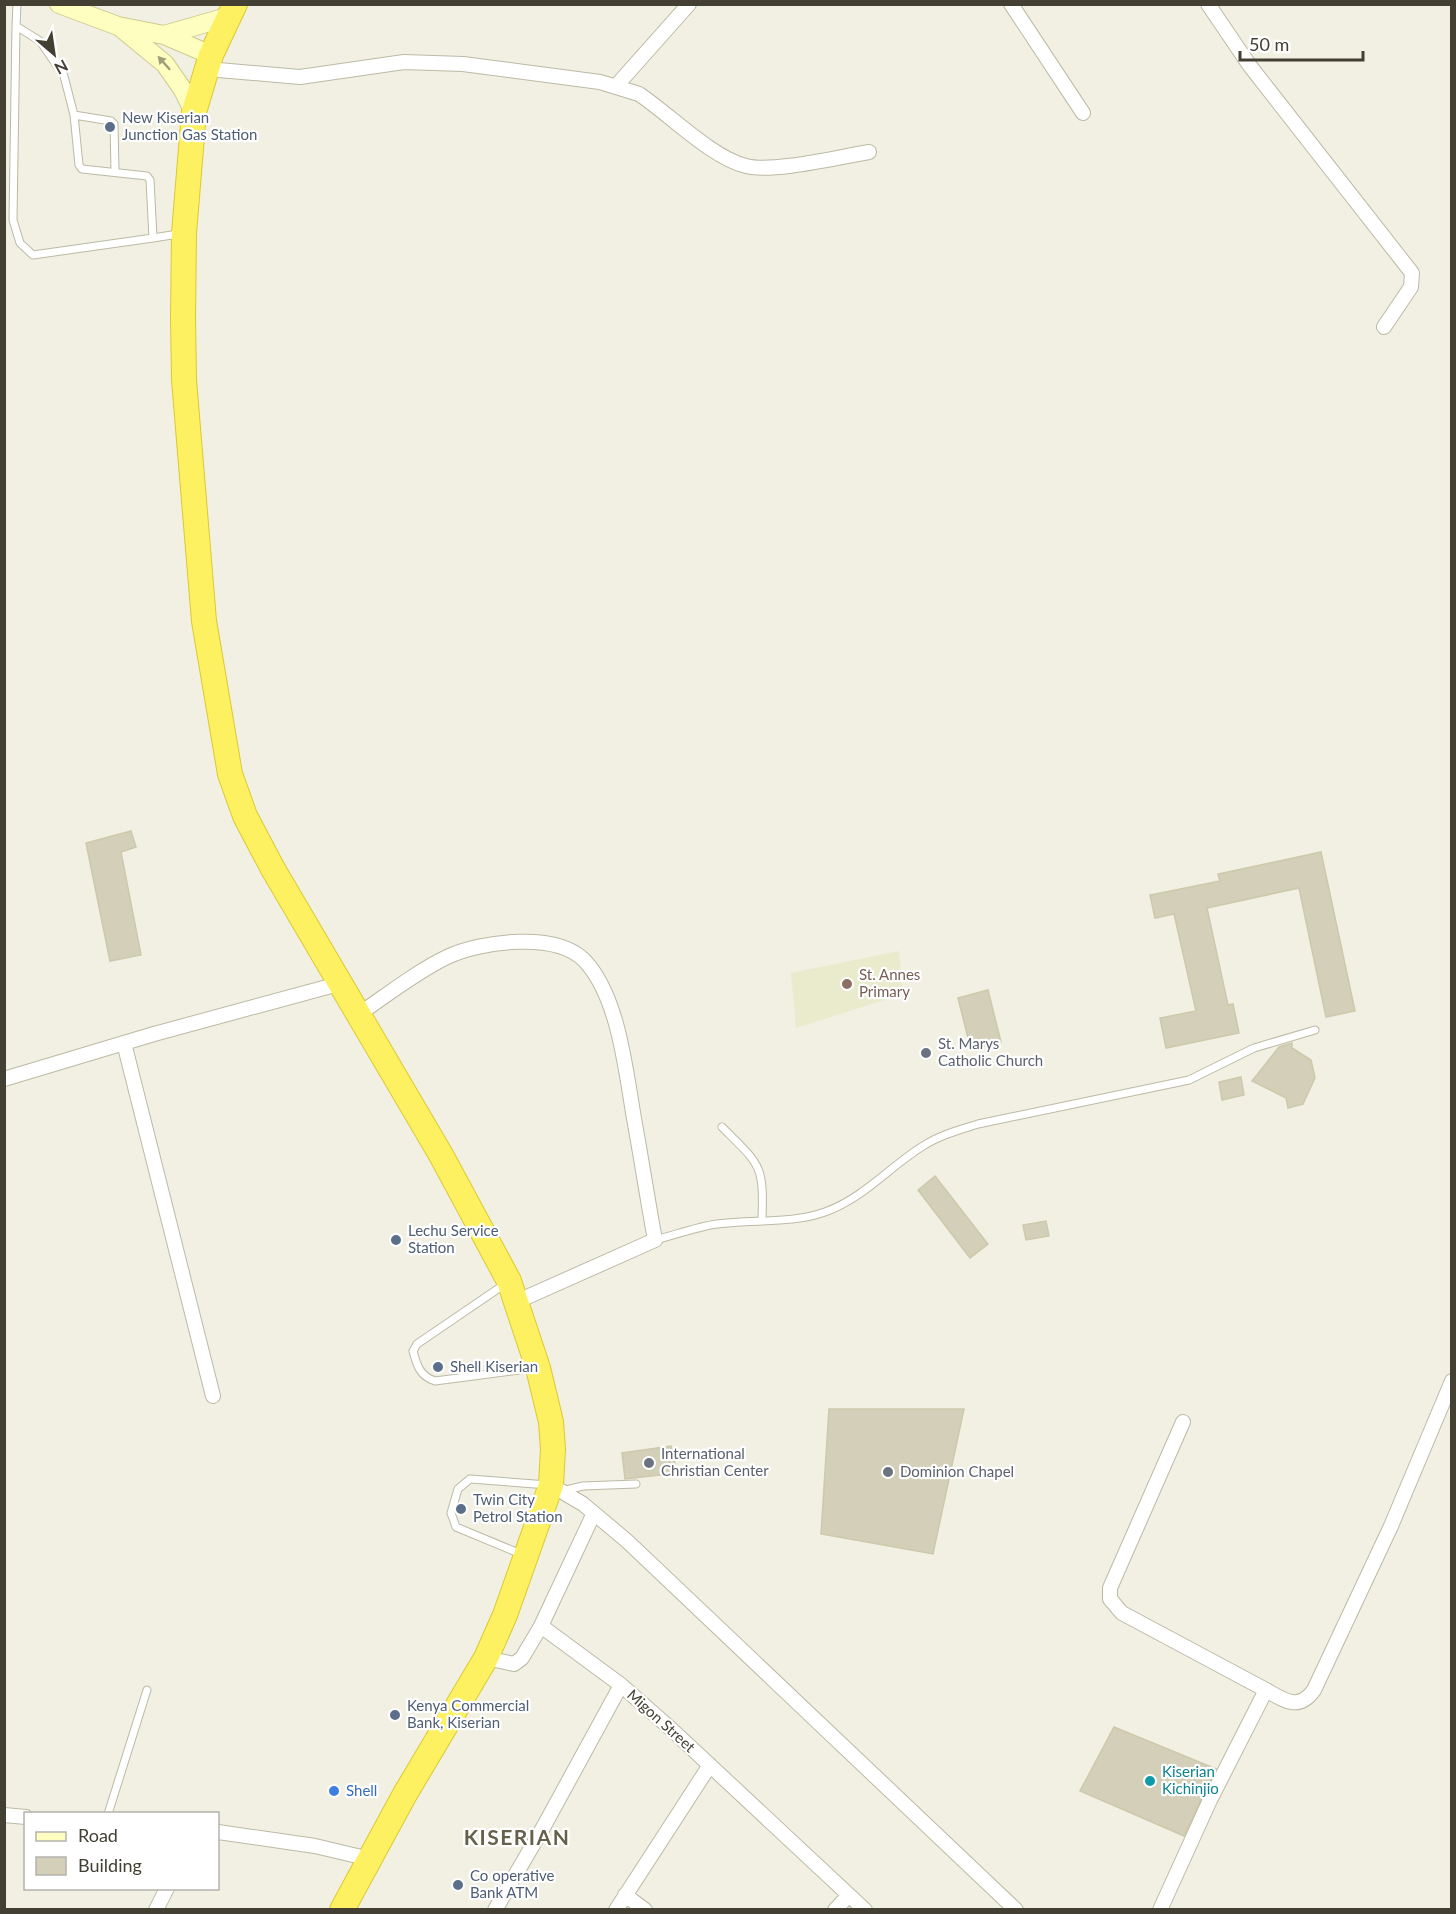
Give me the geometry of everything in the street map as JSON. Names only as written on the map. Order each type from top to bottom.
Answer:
[{"type":"highway","points":[[231,11],[209,62],[194,112],[184,233],[184,380],[196,533],[204,621],[230,774],[245,816],[441,1155],[513,1291],[538,1368],[551,1422],[557,1488],[526,1556],[486,1658],[405,1794],[370,1859],[349,1907]]},
{"type":"main road","points":[[59,4],[118,26],[164,35],[209,62]]},
{"type":"main road","points":[[164,35],[231,11]]},
{"type":"main road","points":[[118,26],[165,64],[183,90],[194,112]]},
{"type":"street","points":[[617,85],[689,4]]},
{"type":"street","points":[[1011,4],[1083,114]]},
{"type":"street","points":[[1208,4],[1250,66],[1408,266],[1413,279],[1411,287],[1384,327]]},
{"type":"street","points":[[209,62],[300,77],[404,62],[463,64],[617,85],[639,94],[709,146],[747,167],[773,168],[869,152]]},
{"type":"street","points":[[359,1014],[448,957],[489,946],[535,940],[570,950],[583,959],[605,993],[624,1060],[655,1240],[513,1291]]},
{"type":"street","points":[[4,1079],[124,1043],[342,983]]},
{"type":"street","points":[[124,1043],[213,1396]]},
{"type":"street","points":[[1183,1422],[1110,1588],[1110,1599],[1122,1613],[1296,1704],[1306,1699],[1314,1690],[1391,1526],[1452,1381]]},
{"type":"street","points":[[557,1488],[583,1504],[593,1515],[627,1541],[1016,1910]]},
{"type":"street","points":[[486,1658],[514,1664],[522,1658],[540,1626],[593,1515]]},
{"type":"street","name":"Migon Street","points":[[540,1626],[621,1685],[865,1910]]},
{"type":"street","points":[[495,1910],[621,1685]]},
{"type":"street","points":[[1160,1910],[1210,1800],[1266,1690]]},
{"type":"street","points":[[616,1910],[710,1765]]},
{"type":"street","points":[[4,1815],[24,1817]]},
{"type":"street","points":[[219,1832],[315,1846],[370,1859]]},
{"type":"street","points":[[156,1910],[166,1890]]},
{"type":"street","points":[[626,1895],[645,1910]]},
{"type":"street","points":[[835,1910],[849,1895]]},
{"type":"lane","points":[[17,4],[13,220],[20,243],[33,255],[184,233]]},
{"type":"lane","points":[[16,26],[40,41],[51,54],[67,83],[74,115],[79,165],[82,169],[143,174],[150,180],[153,238]]},
{"type":"lane","points":[[74,115],[113,122],[116,128],[115,171]]},
{"type":"lane","points":[[655,1240],[714,1224],[762,1219],[795,1220],[826,1212],[868,1190],[922,1146],[945,1134],[978,1124],[1189,1080],[1254,1048],[1314,1030]]},
{"type":"lane","points":[[722,1127],[757,1164],[762,1176],[762,1219]]},
{"type":"lane","points":[[513,1291],[471,1310],[417,1344],[413,1351],[416,1361],[426,1378],[435,1381],[538,1368]]},
{"type":"lane","points":[[526,1556],[456,1527],[451,1513],[458,1489],[470,1479],[557,1488],[636,1484]]},
{"type":"lane","points":[[109,1812],[147,1690]]},
{"type":"shaded area","name":"St. Annes Primary","points":[[899,951],[903,994],[796,1028],[791,973]]},
{"type":"building","points":[[131,831],[136,847],[121,852],[141,955],[110,961],[86,843]]},
{"type":"building","points":[[1321,852],[1355,1011],[1326,1017],[1299,888],[1207,908],[1228,1005],[1233,1004],[1239,1033],[1166,1048],[1160,1018],[1196,1011],[1174,914],[1155,918],[1150,895],[1220,881],[1218,874]]},
{"type":"building","points":[[988,990],[1001,1042],[971,1050],[958,998]]},
{"type":"building","points":[[1292,1043],[1292,1048],[1311,1060],[1315,1078],[1303,1104],[1288,1108],[1286,1098],[1252,1081],[1279,1047]]},
{"type":"building","points":[[1241,1077],[1244,1095],[1222,1100],[1219,1082]]},
{"type":"building","points":[[935,1176],[988,1244],[970,1258],[918,1190]]},
{"type":"building","points":[[1046,1221],[1049,1236],[1026,1240],[1023,1225]]},
{"type":"building","name":"Dominion Chapel","points":[[829,1409],[964,1409],[933,1554],[821,1534]]},
{"type":"building","name":"International Christian Center","points":[[671,1446],[677,1473],[625,1479],[622,1453]]},
{"type":"building","name":"Kiserian Kichinjio","points":[[1114,1727],[1216,1769],[1184,1836],[1080,1791]]},
{"type":"place","name":"New Kiserian Junction Gas Station","points":[[110,127]]},
{"type":"place","name":"St. Annes Primary","points":[[847,984]]},
{"type":"place","name":"St. Marys Catholic Church","points":[[926,1053]]},
{"type":"place","name":"Lechu Service Station","points":[[396,1240]]},
{"type":"place","name":"Shell Kiserian","points":[[438,1367]]},
{"type":"place","name":"International Christian Center","points":[[649,1463]]},
{"type":"place","name":"Dominion Chapel","points":[[888,1472]]},
{"type":"place","name":"Twin City Petrol Station","points":[[461,1509]]},
{"type":"place","name":"Kenya Commercial Bank, Kiserian","points":[[395,1715]]},
{"type":"place","name":"Kiserian Kichinjio","points":[[1150,1781]]},
{"type":"place","name":"Shell","points":[[334,1791]]},
{"type":"place","name":"Co operative Bank ATM","points":[[458,1885]]},
{"type":"district","name":"KISERIAN","points":[[517,1838]]}]
